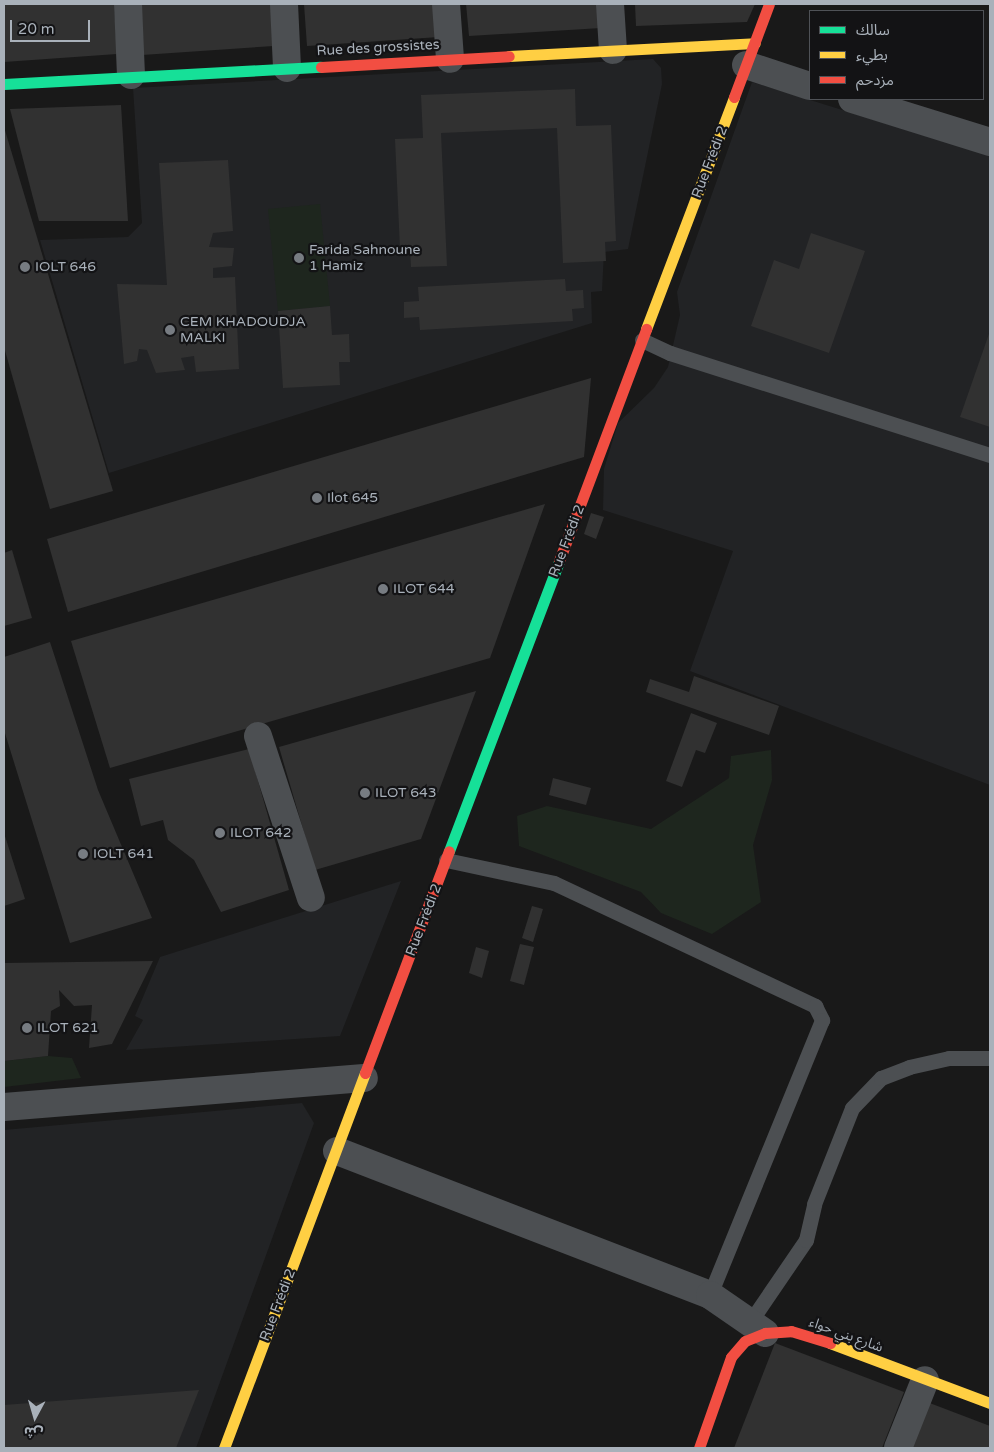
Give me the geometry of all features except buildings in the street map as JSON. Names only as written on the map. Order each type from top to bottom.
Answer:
[{"type":"street","points":[[128,4],[132,75]]},
{"type":"street","points":[[284,4],[287,68]]},
{"type":"street","points":[[446,4],[450,59]]},
{"type":"street","points":[[610,4],[613,50]]},
{"type":"street","name":"Rue Frédi 2","points":[[224,1448],[769,4]]},
{"type":"street","name":"Rue des grossistes","points":[[4,84],[132,75],[613,50],[750,54]]},
{"type":"street","points":[[750,54],[809,85]]},
{"type":"street","points":[[855,100],[990,142]]},
{"type":"street","points":[[258,736],[310,898]]},
{"type":"street","points":[[4,1107],[364,1078]]},
{"type":"street","points":[[337,1151],[710,1295],[758,1327]]},
{"type":"street","name":"شارع بني حواء","points":[[698,1448],[731,1357],[758,1327],[816,1338],[990,1403]]},
{"type":"street","points":[[898,1448],[925,1380]]},
{"type":"lane","points":[[642,340],[670,353],[990,455]]},
{"type":"lane","points":[[446,860],[554,883],[815,1006],[822,1020],[710,1295]]},
{"type":"lane","points":[[758,1327],[806,1240],[814,1204],[852,1108],[881,1078],[909,1067],[949,1058],[990,1058]]},
{"type":"shaded area","name":"Farida Sahnoune 1 Hamiz","points":[[653,59],[661,68],[662,84],[628,249],[604,252],[602,291],[591,292],[592,323],[109,473],[40,240],[128,237],[142,223],[133,88]]},
{"type":"shaded area","points":[[752,82],[990,156],[990,785],[690,671],[733,551],[603,510],[604,469],[618,423],[654,388],[668,367],[680,315],[677,292]]},
{"type":"shaded area","name":"Farida Sahnoune 1 Hamiz","points":[[320,204],[330,306],[278,311],[268,209]]},
{"type":"shaded area","points":[[771,750],[772,780],[753,845],[761,902],[712,934],[661,913],[641,892],[519,846],[517,816],[547,806],[651,829],[729,778],[731,756]]},
{"type":"shaded area","points":[[401,881],[340,1036],[126,1050],[143,1020],[135,1016],[160,957]]},
{"type":"shaded area","points":[[48,1056],[72,1058],[81,1078],[4,1087],[4,1061]]},
{"type":"shaded area","points":[[302,1103],[314,1123],[196,1448],[4,1448],[4,1130]]},
{"type":"traffic: fast","points":[[4,84],[321,67]]},
{"type":"traffic: fast","points":[[449,851],[559,561]]},
{"type":"traffic: slow","points":[[509,56],[755,43]]},
{"type":"traffic: slow","points":[[646,329],[734,97]]},
{"type":"traffic: slow","points":[[224,1448],[365,1073]]},
{"type":"traffic: slow","points":[[830,1343],[990,1403]]},
{"type":"traffic: jam","points":[[734,97],[769,4]]},
{"type":"traffic: jam","points":[[321,67],[509,56]]},
{"type":"traffic: jam","points":[[559,561],[646,329]]},
{"type":"traffic: jam","points":[[365,1073],[449,851]]},
{"type":"traffic: jam","points":[[699,1448],[731,1357],[745,1341],[765,1333],[791,1331],[830,1343]]},
{"type":"place","name":"Farida Sahnoune 1 Hamiz","points":[[299,258]]},
{"type":"place","name":"IOLT 646","points":[[25,267]]},
{"type":"place","name":"CEM KHADOUDJA MALKI","points":[[170,330]]},
{"type":"place","name":"Ilot 645","points":[[317,498]]},
{"type":"place","name":"ILOT 644","points":[[383,589]]},
{"type":"place","name":"ILOT 643","points":[[365,793]]},
{"type":"place","name":"ILOT 642","points":[[220,833]]},
{"type":"place","name":"IOLT 641","points":[[83,854]]},
{"type":"place","name":"ILOT 621","points":[[27,1028]]}]
